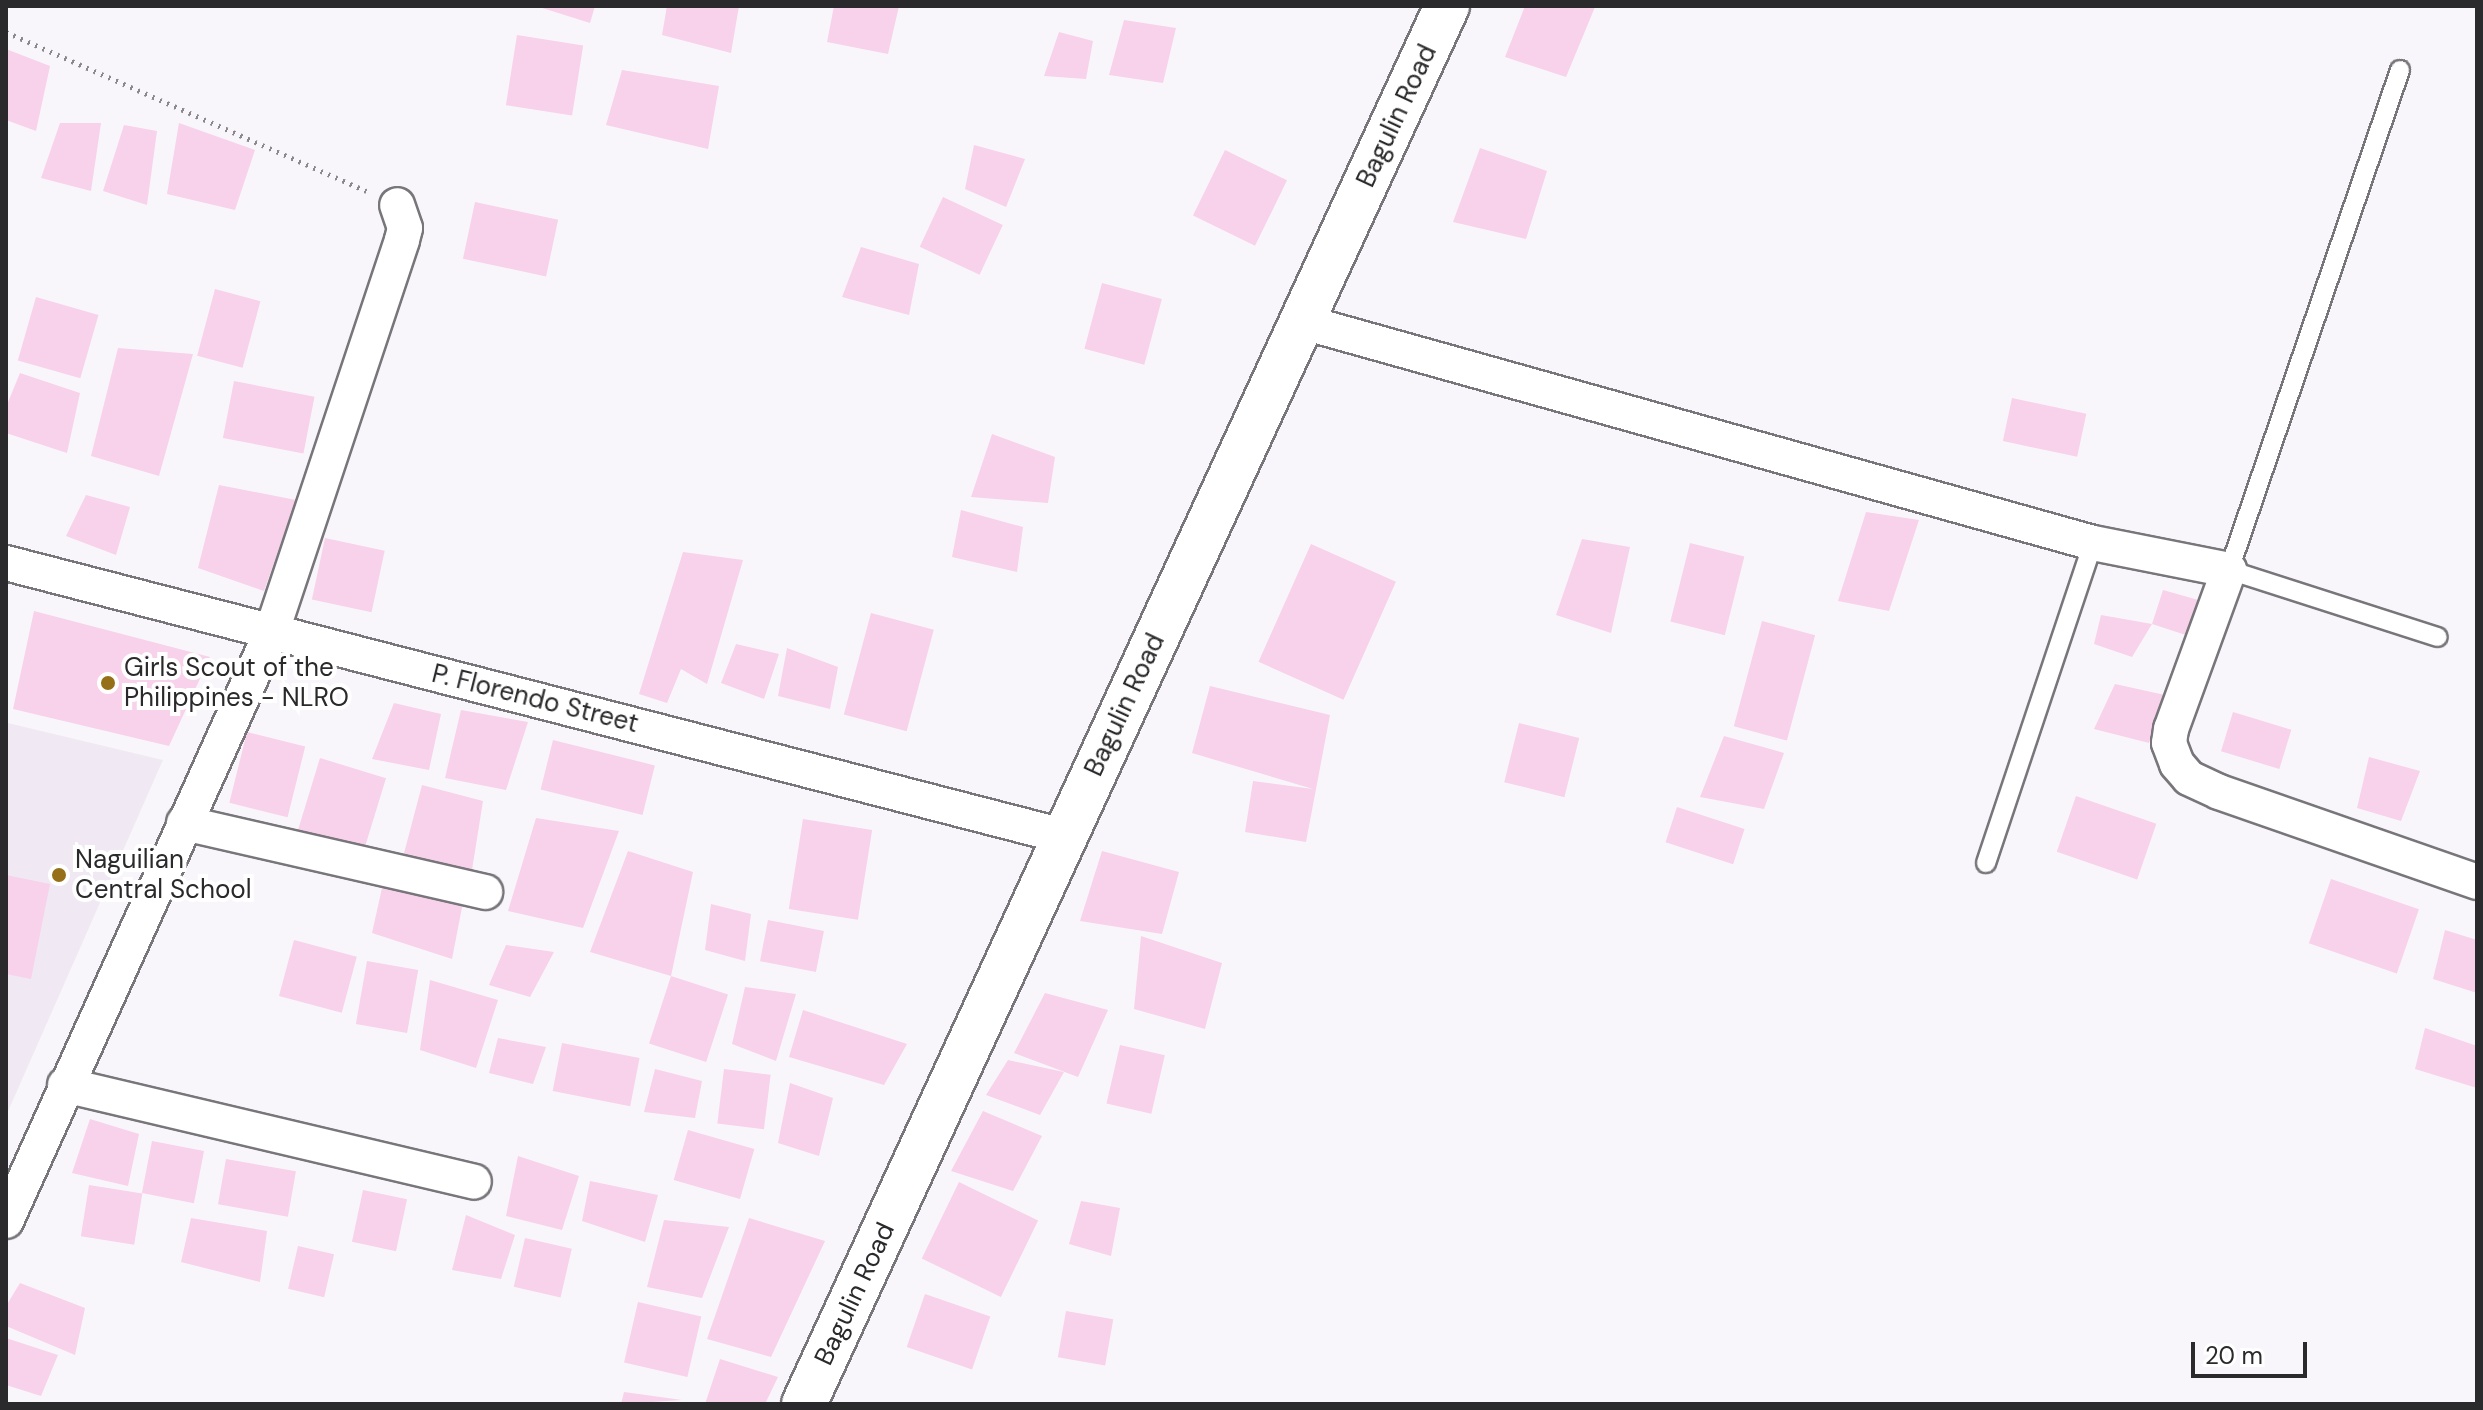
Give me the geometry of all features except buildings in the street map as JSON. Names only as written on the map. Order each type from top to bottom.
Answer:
[{"type":"main road","name":"Bagulin Road","points":[[804,1404],[1447,6]]},
{"type":"street","points":[[6,1221],[272,631],[402,240],[397,205]]},
{"type":"street","points":[[1303,322],[2093,543],[2229,570],[2171,729],[2169,743],[2177,764],[2189,778],[2219,792],[2477,882]]},
{"type":"street","name":"P. Florendo Street","points":[[6,563],[1063,836]]},
{"type":"street","points":[[184,823],[485,892]]},
{"type":"street","points":[[65,1085],[474,1182]]},
{"type":"lane","points":[[2400,70],[2229,570],[2438,637]]},
{"type":"lane","points":[[1986,863],[2093,543]]},
{"type":"path","points":[[6,32],[397,205]]},
{"type":"shaded area","name":"Naguilian Central School","points":[[8,723],[163,760],[6,1116],[6,732]]},
{"type":"place","name":"Girls Scout of the Philippines - NLRO","points":[[108,683]]},
{"type":"place","name":"Naguilian Central School","points":[[59,875]]}]
